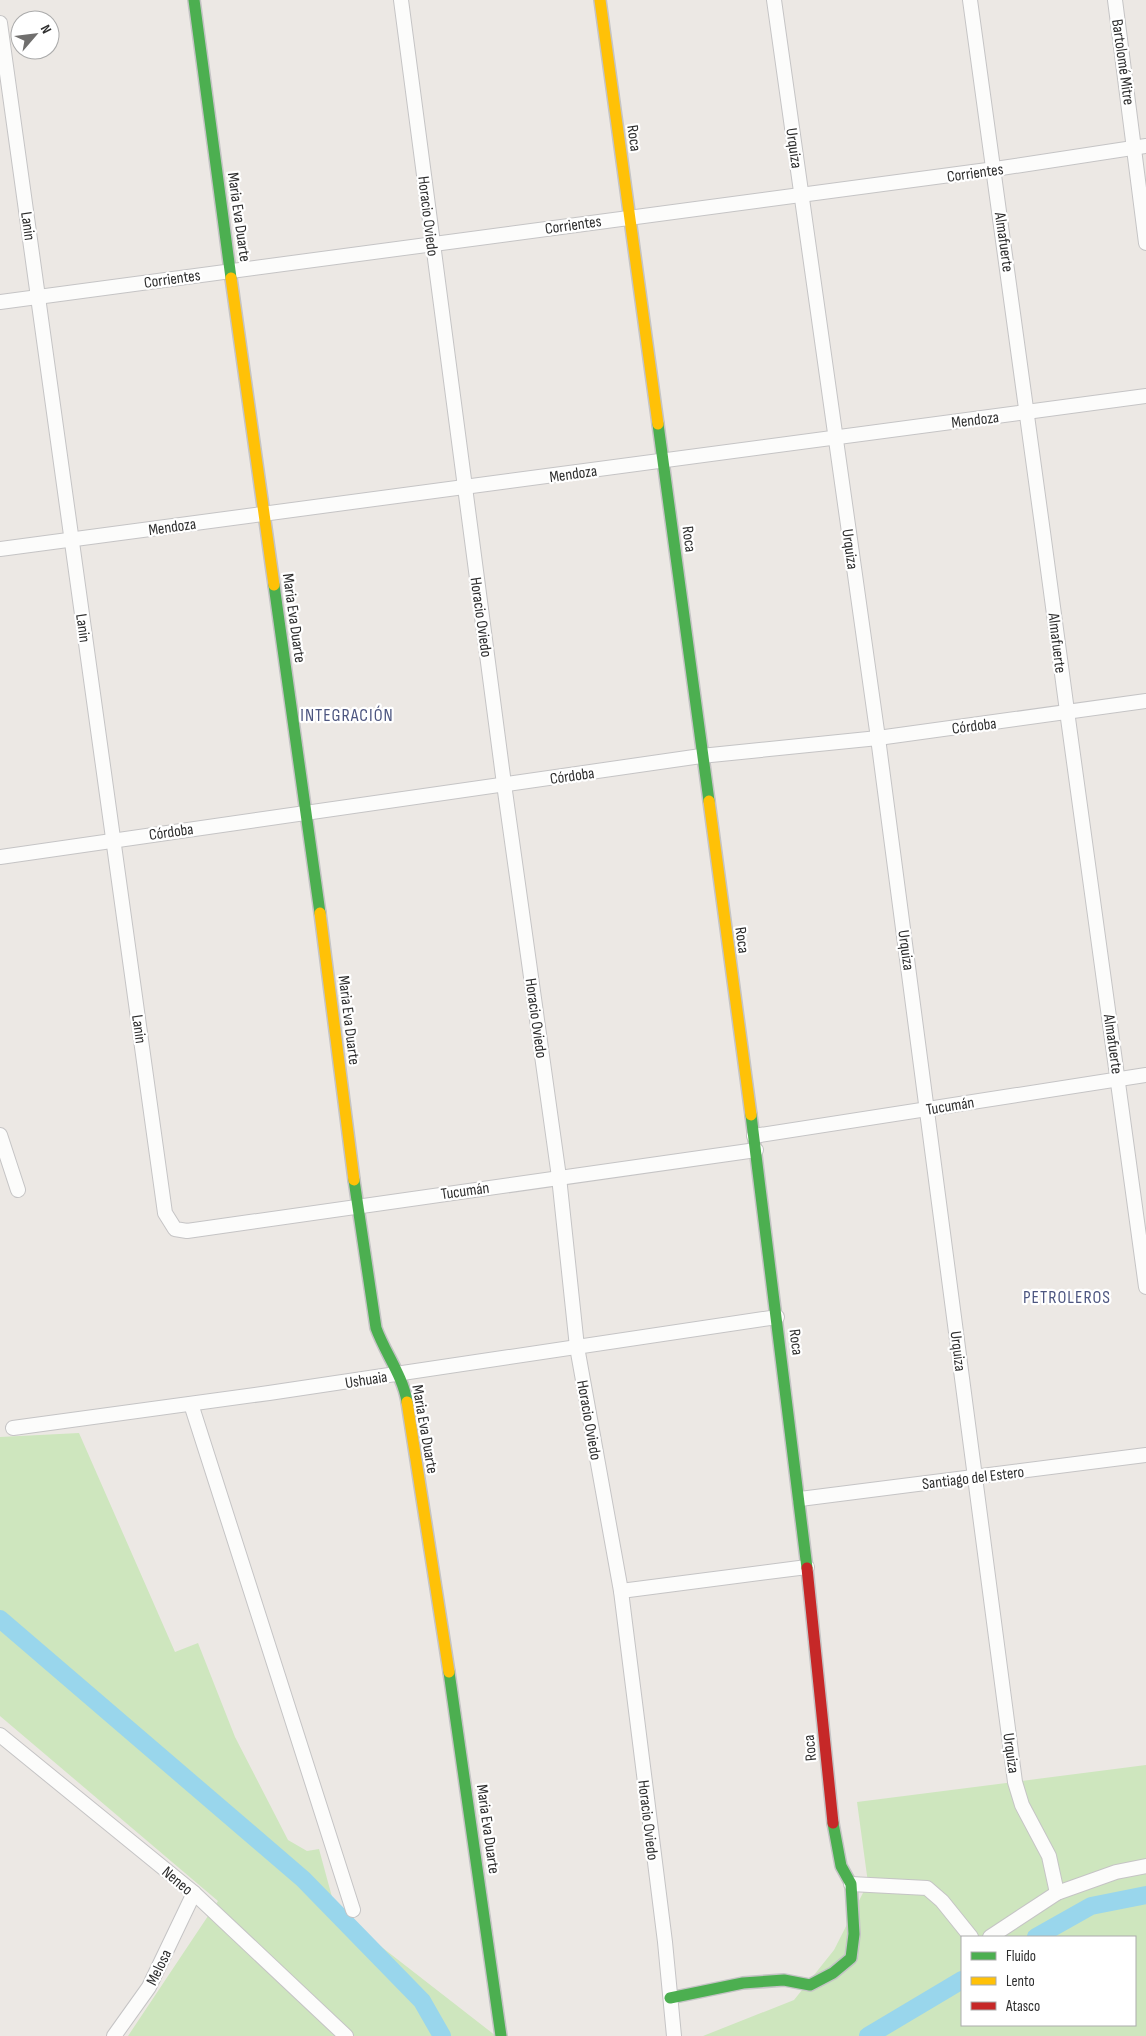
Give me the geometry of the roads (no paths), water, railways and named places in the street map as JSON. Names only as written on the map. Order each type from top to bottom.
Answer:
[{"type":"street","name":"Maria Eva Duarte","points":[[194,0],[263,514],[307,812],[357,1205],[376,1328],[383,1347],[405,1388],[471,1814],[501,2036]]},
{"type":"street","name":"Horacio Oviedo","points":[[401,0],[504,784],[559,1177],[577,1347],[620,1591],[674,2036]]},
{"type":"street","name":"Roca","points":[[600,0],[664,460],[701,756],[756,1150],[800,1499],[835,1842],[841,1866],[851,1884]]},
{"type":"street","name":"Urquiza","points":[[774,0],[878,738],[1016,1782],[1022,1805],[1049,1856],[1057,1893]]},
{"type":"street","name":"Almafuerte","points":[[970,0],[1029,412],[1067,713],[1119,1078],[1146,1287]]},
{"type":"street","name":"Bartolomé Mitre","points":[[1116,0],[1141,147],[1146,243]]},
{"type":"street","name":"Lanin","points":[[0,24],[71,539],[115,840],[165,1213],[175,1229]]},
{"type":"street","name":"Corrientes","points":[[0,302],[629,216],[994,169],[1141,147]]},
{"type":"street","name":"Mendoza","points":[[0,549],[1146,396]]},
{"type":"street","name":"Córdoba","points":[[0,857],[701,756],[878,738],[1067,713],[1146,700]]},
{"type":"street","name":"Tucumán","points":[[754,1136],[1146,1075]]},
{"type":"street","points":[[0,1135],[18,1190]]},
{"type":"street","name":"Tucumán","points":[[175,1229],[187,1231],[357,1205],[756,1150]]},
{"type":"street","name":"Ushuaia","points":[[13,1428],[399,1374],[777,1317]]},
{"type":"street","points":[[191,1404],[353,1910]]},
{"type":"street","name":"Santiago del Estero","points":[[800,1499],[1146,1455]]},
{"type":"street","points":[[620,1591],[807,1567]]},
{"type":"street","name":"Neneo","points":[[0,1735],[194,1893],[346,2036]]},
{"type":"street","points":[[992,1936],[1057,1893],[1116,1872],[1146,1866]]},
{"type":"street","points":[[670,1998],[743,1983],[784,1980],[810,1985],[833,1972],[851,1958],[854,1934],[851,1884],[927,1888],[942,1901],[970,1936]]},
{"type":"street","name":"Melosa","points":[[114,2036],[149,1987],[194,1893]]},
{"type":"waterway","points":[[0,1619],[303,1879],[422,2001],[442,2036]]},
{"type":"waterway","points":[[1038,1936],[1091,1906],[1146,1895]]},
{"type":"waterway","points":[[868,2036],[961,1981]]},
{"type":"district","name":"INTEGRACIÓN","points":[[347,715]]},
{"type":"district","name":"PETROLEROS","points":[[1067,1297]]}]
